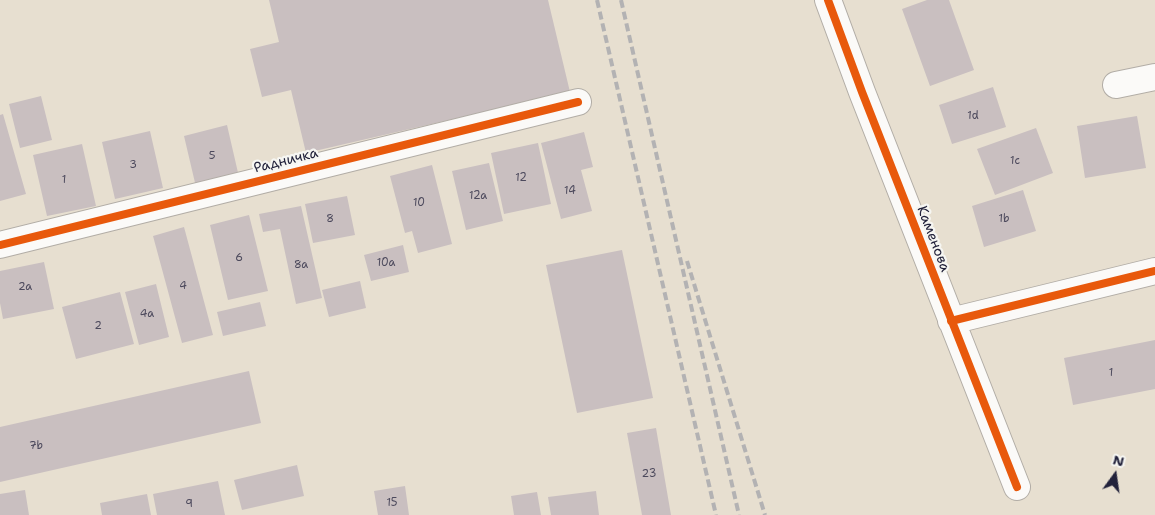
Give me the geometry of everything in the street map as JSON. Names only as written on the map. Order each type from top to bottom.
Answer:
[{"type":"street","name":"Каменова","points":[[828,0],[862,92],[1017,488]]},
{"type":"street","points":[[1116,85],[1155,77]]},
{"type":"street","name":"Радничка","points":[[0,245],[578,102]]},
{"type":"street","points":[[951,321],[1155,271]]},
{"type":"building","points":[[269,0],[548,0],[570,92],[306,153],[291,90],[262,97],[250,49],[279,42]]},
{"type":"building","points":[[927,0],[949,0],[974,70],[930,86],[902,9]]},
{"type":"building","points":[[993,87],[1006,127],[952,144],[939,105]]},
{"type":"building","points":[[41,96],[52,140],[20,148],[9,104]]},
{"type":"building","points":[[3,114],[26,194],[0,201],[0,115]]},
{"type":"building","points":[[1137,116],[1146,168],[1085,178],[1077,126]]},
{"type":"building","points":[[227,125],[239,177],[196,187],[184,136]]},
{"type":"building","points":[[1036,128],[1053,173],[995,195],[977,149]]},
{"type":"building","points":[[150,131],[163,188],[115,199],[102,142]]},
{"type":"building","points":[[584,132],[593,167],[581,170],[592,211],[561,219],[541,143]]},
{"type":"building","points":[[538,143],[551,204],[504,214],[491,153]]},
{"type":"building","points":[[82,144],[96,206],[47,216],[33,155]]},
{"type":"building","points":[[489,163],[503,221],[466,230],[452,171]]},
{"type":"building","points":[[432,165],[452,244],[418,253],[412,231],[405,233],[390,176]]},
{"type":"building","points":[[1023,190],[1036,231],[984,247],[972,206]]},
{"type":"building","points":[[347,196],[355,235],[313,243],[305,204]]},
{"type":"building","points":[[301,206],[322,298],[296,304],[280,229],[263,232],[259,214]]},
{"type":"building","points":[[249,215],[268,291],[228,300],[210,225]]},
{"type":"building","points":[[184,227],[213,335],[182,343],[153,236]]},
{"type":"building","points":[[403,245],[409,272],[371,281],[364,255]]},
{"type":"building","points":[[622,250],[653,398],[577,413],[546,265]]},
{"type":"building","points":[[44,262],[54,309],[3,319],[0,303],[0,271]]},
{"type":"building","points":[[360,281],[366,308],[329,317],[322,290]]},
{"type":"building","points":[[156,284],[169,337],[139,345],[125,292]]},
{"type":"building","points":[[120,292],[134,344],[76,359],[62,307]]},
{"type":"building","points":[[260,302],[266,326],[223,336],[217,312]]},
{"type":"building","points":[[1155,340],[1155,389],[1073,405],[1064,358]]},
{"type":"building","points":[[249,371],[261,423],[0,482],[0,427]]},
{"type":"building","points":[[656,428],[671,515],[642,515],[627,433]]},
{"type":"building","points":[[297,465],[304,496],[242,510],[234,480]]},
{"type":"building","points":[[218,481],[225,515],[157,515],[153,494]]},
{"type":"building","points":[[405,486],[409,515],[378,515],[374,491]]},
{"type":"building","points":[[25,490],[29,515],[0,515],[0,494]]},
{"type":"building","points":[[596,491],[599,515],[551,515],[548,497]]},
{"type":"building","points":[[537,492],[541,515],[514,515],[511,496]]},
{"type":"building","points":[[147,494],[151,515],[102,515],[100,503]]},
{"type":"railway","points":[[597,0],[716,515]]},
{"type":"railway","points":[[621,0],[739,515]]},
{"type":"railway","points":[[687,261],[765,515]]},
{"type":"cycle path","points":[[828,0],[862,92],[1017,487]]},
{"type":"cycle path","points":[[0,245],[578,102]]},
{"type":"cycle path","points":[[951,321],[1155,271]]}]
